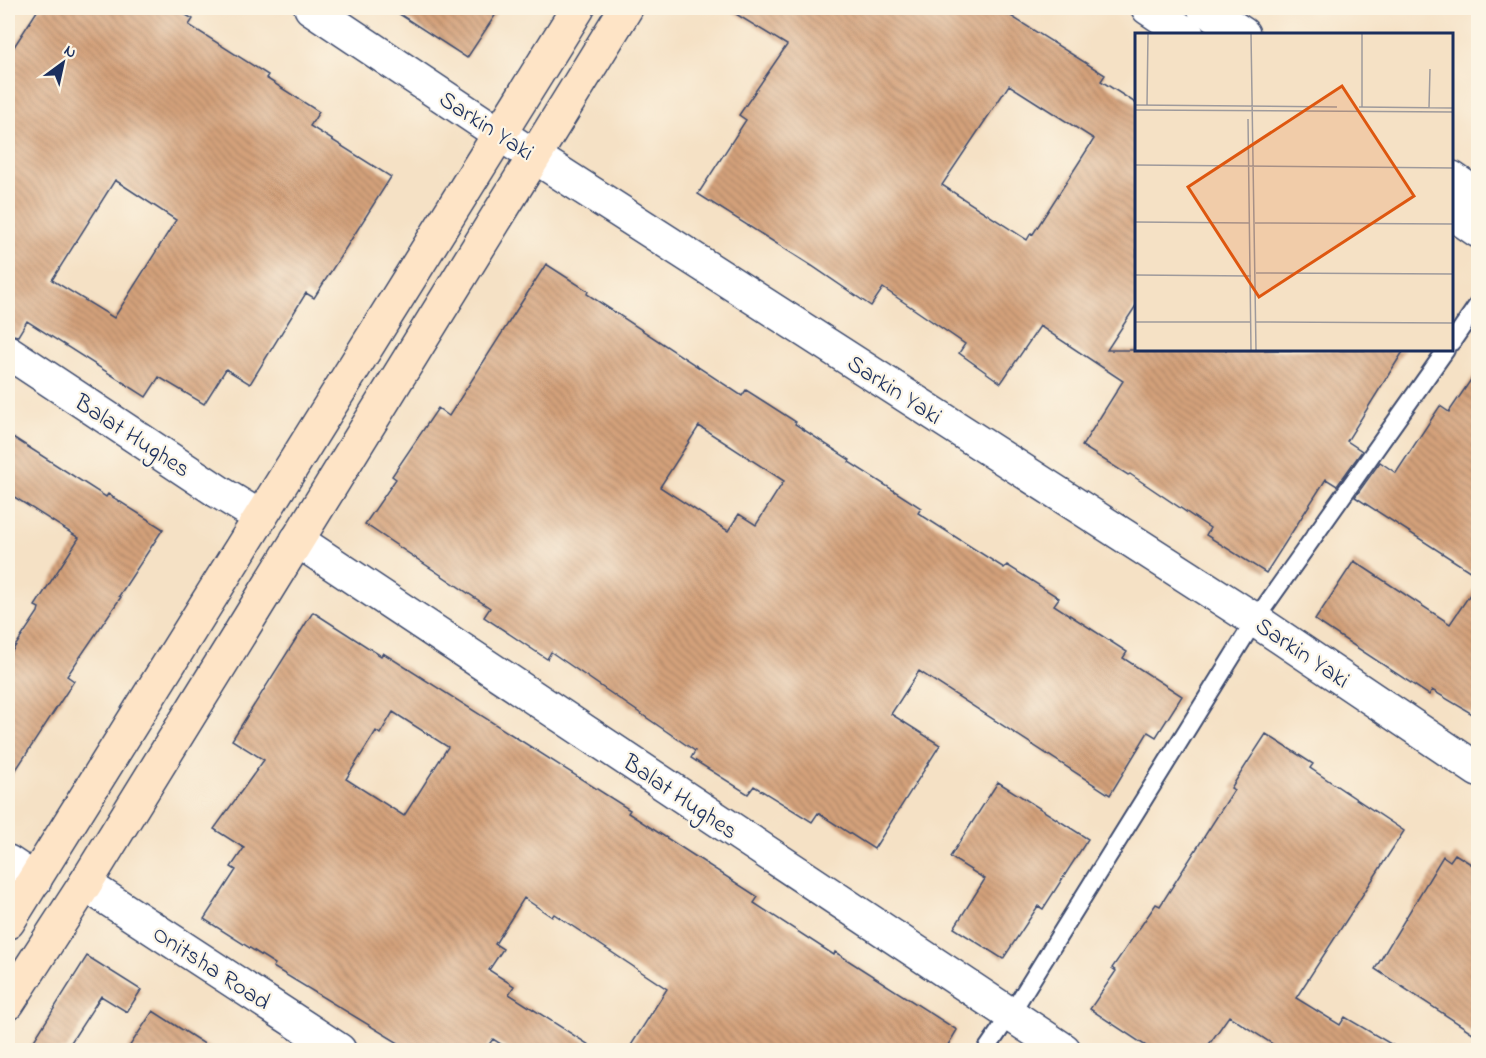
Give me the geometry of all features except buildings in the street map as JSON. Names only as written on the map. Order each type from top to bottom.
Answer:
[{"type":"main road","points":[[8,922],[578,8]]},
{"type":"main road","points":[[8,1003],[85,884],[626,8]]},
{"type":"street","name":"Sarkin Yaki","points":[[311,8],[498,133],[1255,621],[1479,770]]},
{"type":"street","points":[[1148,8],[1186,33]]},
{"type":"street","points":[[1204,8],[1242,33]]},
{"type":"street","points":[[1453,179],[1479,196]]},
{"type":"street","points":[[1453,214],[1479,231]]},
{"type":"street","name":"Balat Hughes","points":[[8,352],[260,517]]},
{"type":"street","name":"Balat Hughes","points":[[297,540],[1064,1050]]},
{"type":"street","points":[[8,861],[35,880]]},
{"type":"street","name":"Onitsha Road","points":[[85,884],[339,1050]]},
{"type":"lane","points":[[1453,341],[1479,304]]},
{"type":"lane","points":[[986,1050],[1255,621],[1445,351]]}]
